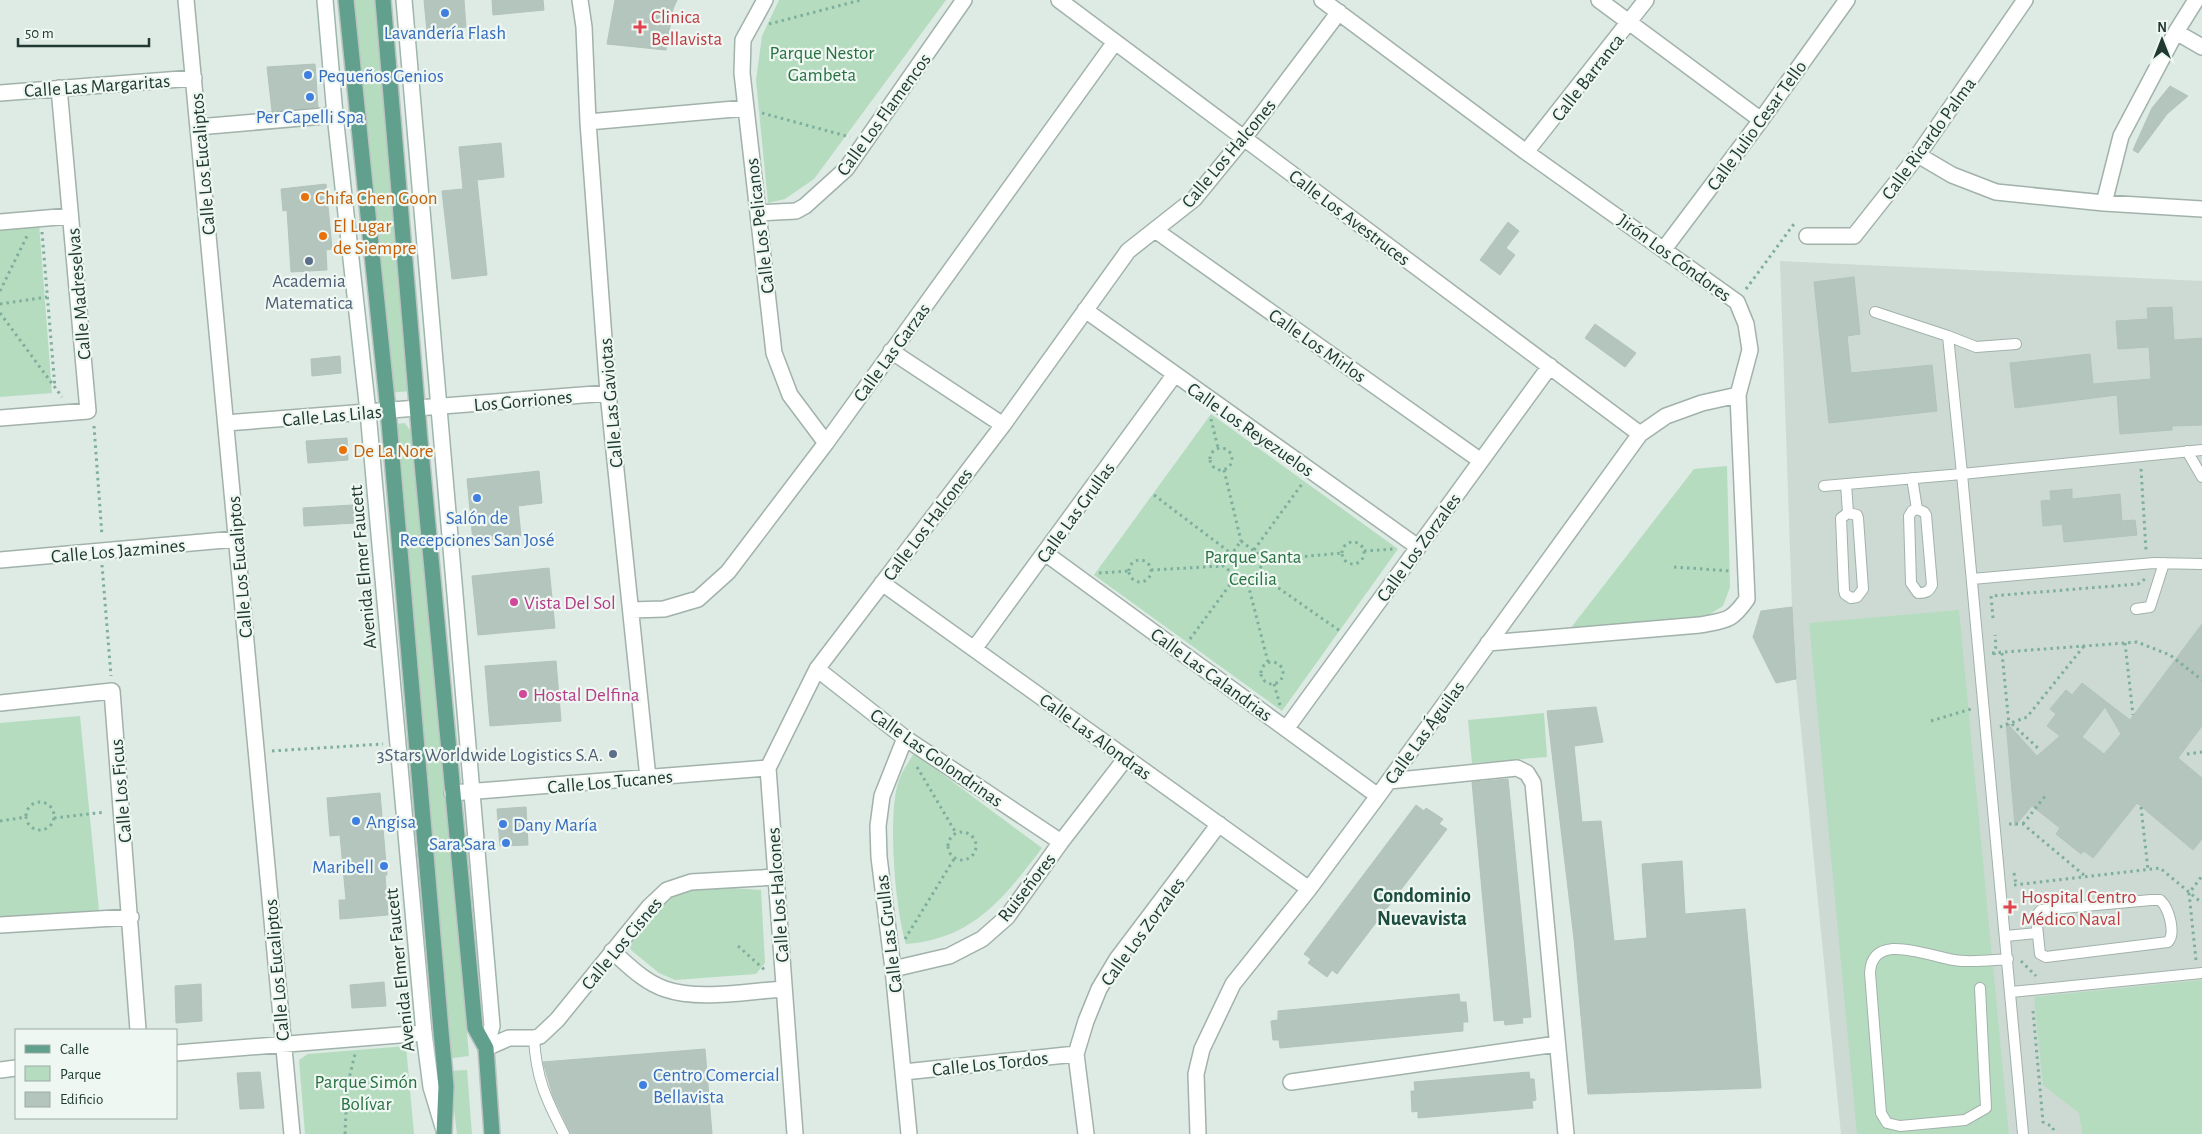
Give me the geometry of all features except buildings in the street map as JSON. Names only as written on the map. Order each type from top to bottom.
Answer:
[{"type":"main road","name":"Avenida Elmer Faucett","points":[[346,0],[388,410],[446,1086],[444,1131]]},
{"type":"main road","points":[[383,0],[452,793],[475,1028],[486,1048],[492,1134]]},
{"type":"street","name":"Calle Los Eucaliptos","points":[[186,0],[292,1134]]},
{"type":"street","name":"Avenida Elmer Faucett","points":[[325,0],[335,114],[368,412],[424,1032],[431,1087],[444,1131]]},
{"type":"street","points":[[404,0],[492,1026],[486,1048]]},
{"type":"street","name":"Calle Las Gaviotas","points":[[580,0],[584,27],[588,122],[608,393],[648,778]]},
{"type":"street","name":"Calle Las Gaviotas","points":[[584,27],[591,0]]},
{"type":"street","name":"Calle Los Pelicanos","points":[[765,0],[743,40],[742,73],[774,354],[790,396],[826,443]]},
{"type":"street","name":"Calle Los Flamencos","points":[[758,213],[796,211],[805,206],[846,169],[964,0]]},
{"type":"street","name":"Calle Los Avestruces","points":[[1059,0],[1640,434]]},
{"type":"street","name":"Jirón Los Cóndores","points":[[1322,0],[1526,152],[1737,302],[1746,324],[1750,350],[1738,395],[1747,599],[1738,611],[1729,620],[1700,625],[1488,643]]},
{"type":"street","points":[[1599,0],[1761,120]]},
{"type":"street","name":"Calle Barranca","points":[[1526,152],[1646,0]]},
{"type":"street","name":"Calle Julio Cesar Tello","points":[[1664,249],[1761,120],[1847,0]]},
{"type":"street","name":"Calle Ricardo Palma","points":[[1807,236],[1854,236],[1918,155],[2026,0]]},
{"type":"street","points":[[2104,203],[2122,136],[2176,32],[2196,0]]},
{"type":"street","name":"Calle Los Halcones","points":[[795,1134],[768,768],[817,669],[1002,425],[1128,251],[1194,199],[1244,138],[1339,12]]},
{"type":"street","points":[[2176,32],[2202,47]]},
{"type":"street","name":"Calle Las Garzas","points":[[631,610],[664,609],[698,600],[728,572],[826,443],[1115,42]]},
{"type":"street","name":"Calle Las Margaritas","points":[[0,93],[194,78]]},
{"type":"street","name":"Calle Madreselvas","points":[[59,88],[88,411]]},
{"type":"street","points":[[588,122],[746,108]]},
{"type":"street","points":[[198,127],[335,114]]},
{"type":"street","points":[[1918,155],[1952,174],[1996,192],[2104,203],[2202,209]]},
{"type":"street","points":[[0,222],[70,216]]},
{"type":"street","name":"Calle Los Mirlos","points":[[1155,230],[1481,461]]},
{"type":"street","name":"Calle Los Reyezuelos","points":[[1085,310],[1418,547]]},
{"type":"street","points":[[891,351],[1002,425]]},
{"type":"street","name":"Calle Los Zorzales","points":[[1286,728],[1550,366]]},
{"type":"street","name":"Calle Las Grullas","points":[[974,649],[1175,374]]},
{"type":"street","name":"Los Gorriones","points":[[438,406],[608,393]]},
{"type":"street","name":"Calle Las Águilas","points":[[1198,1134],[1196,1074],[1202,1049],[1233,984],[1309,888],[1378,796],[1640,434],[1666,416],[1702,403],[1738,395]]},
{"type":"street","name":"Calle Las Lilas","points":[[226,423],[438,406]]},
{"type":"street","points":[[0,418],[88,411]]},
{"type":"street","name":"Calle Los Jazmines","points":[[0,560],[236,539]]},
{"type":"street","name":"Calle Las Calandrias","points":[[1045,552],[1378,796]]},
{"type":"street","name":"Calle Las Alondras","points":[[882,583],[1309,888]]},
{"type":"street","name":"Calle Las Golondrinas","points":[[817,669],[904,740],[1061,842]]},
{"type":"street","points":[[0,703],[112,691]]},
{"type":"street","name":"Calle Los Ficus","points":[[112,691],[131,916],[138,1029]]},
{"type":"street","name":"Calle Las Grullas","points":[[904,740],[882,796],[878,826],[879,857],[904,1072],[909,1134]]},
{"type":"street","name":"Ruiseñores","points":[[892,965],[950,956],[982,939],[1007,917],[1061,842],[1126,758]]},
{"type":"street","name":"Calle Los Tucanes","points":[[452,793],[768,768]]},
{"type":"street","points":[[1389,781],[1516,768],[1527,773],[1533,783],[1566,1134]]},
{"type":"street","name":"Calle Los Zorzales","points":[[1086,1134],[1076,1054],[1096,997],[1117,959],[1219,824]]},
{"type":"street","name":"Calle Los Cisnes","points":[[534,1038],[540,1036],[553,1024],[649,907],[667,890],[691,882],[775,877]]},
{"type":"street","points":[[0,925],[131,916]]},
{"type":"street","points":[[612,951],[648,981],[680,994],[698,995],[784,988]]},
{"type":"street","points":[[178,1053],[424,1032]]},
{"type":"street","points":[[486,1048],[509,1038],[534,1038]]},
{"type":"street","points":[[1290,1082],[1557,1044]]},
{"type":"street","name":"Calle Los Tordos","points":[[904,1072],[1076,1054]]},
{"type":"street","points":[[0,1070],[15,1068]]},
{"type":"lane","points":[[1874,312],[1976,347],[2016,344]]},
{"type":"lane","points":[[1948,336],[2006,936],[2023,1134]]},
{"type":"lane","points":[[1824,486],[2202,450]]},
{"type":"lane","points":[[2187,451],[2202,476]]},
{"type":"lane","points":[[1912,478],[1917,509]]},
{"type":"lane","points":[[1846,484],[1848,513]]},
{"type":"lane","points":[[1917,509],[1920,509],[1926,515],[1932,585],[1924,593],[1918,593],[1911,583],[1909,516],[1917,509]]},
{"type":"lane","points":[[1848,513],[1857,515],[1858,518],[1863,589],[1857,597],[1851,598],[1845,594],[1844,590],[1841,518],[1848,513]]},
{"type":"lane","points":[[1972,579],[2147,563],[2202,564]]},
{"type":"lane","points":[[2136,609],[2150,607],[2164,563]]},
{"type":"lane","points":[[2160,900],[2168,909],[2171,939],[2163,944],[2042,957],[2038,951],[2037,933],[2036,916],[2041,910],[2160,900]]},
{"type":"lane","points":[[2006,936],[2037,933]]},
{"type":"lane","points":[[1980,988],[1986,1108],[1966,1120],[1900,1126],[1886,1123],[1881,1113],[1870,973],[1872,961],[1883,951],[1894,949],[1910,950],[1953,960],[2008,959]]},
{"type":"lane","points":[[2011,992],[2202,973]]},
{"type":"lane","points":[[534,1038],[538,1074],[544,1097],[564,1134]]},
{"type":"path","points":[[748,30],[861,0]]},
{"type":"path","points":[[746,108],[866,141]]},
{"type":"path","points":[[0,291],[38,219]]},
{"type":"path","points":[[38,219],[55,388]]},
{"type":"path","points":[[1737,302],[1791,227],[1798,222]]},
{"type":"path","points":[[0,304],[47,297]]},
{"type":"path","points":[[0,313],[73,412]]},
{"type":"path","points":[[88,411],[94,424],[102,534],[101,551],[112,691]]},
{"type":"path","points":[[1210,418],[1218,448]]},
{"type":"path","points":[[1218,448],[1226,448],[1232,454],[1232,464],[1224,470],[1216,469],[1211,464],[1212,453],[1218,448]]},
{"type":"path","points":[[2140,456],[2147,563]]},
{"type":"path","points":[[1224,470],[1242,541],[1266,560],[1342,553]]},
{"type":"path","points":[[1254,550],[1311,471]]},
{"type":"path","points":[[1154,495],[1232,554]]},
{"type":"path","points":[[1223,566],[1242,541]]},
{"type":"path","points":[[1354,542],[1361,545],[1364,551],[1363,558],[1354,564],[1345,561],[1342,553],[1346,544],[1354,542]]},
{"type":"path","points":[[1137,560],[1145,561],[1151,570],[1147,580],[1141,582],[1134,580],[1129,571],[1131,564],[1137,560]]},
{"type":"path","points":[[1248,584],[1266,560]]},
{"type":"path","points":[[1151,570],[1223,566],[1237,575],[1248,584],[1268,662]]},
{"type":"path","points":[[1674,566],[1746,573]]},
{"type":"path","points":[[1098,573],[1129,571]]},
{"type":"path","points":[[1257,573],[1351,639]]},
{"type":"path","points":[[1181,652],[1237,575]]},
{"type":"path","points":[[1993,618],[1991,596],[2138,584]]},
{"type":"path","points":[[1979,654],[2137,642],[2170,655],[2202,680]]},
{"type":"path","points":[[2125,643],[2133,715]]},
{"type":"path","points":[[2000,727],[2027,718],[2084,646]]},
{"type":"path","points":[[2002,653],[2010,724],[2040,750]]},
{"type":"path","points":[[1268,662],[1276,662],[1283,671],[1282,678],[1276,683],[1269,684],[1261,677],[1262,666],[1268,662]]},
{"type":"path","points":[[1931,721],[1984,706]]},
{"type":"path","points":[[904,740],[956,833]]},
{"type":"path","points":[[256,752],[397,743]]},
{"type":"path","points":[[2187,754],[2202,752]]},
{"type":"path","points":[[2022,824],[2046,795]]},
{"type":"path","points":[[54,818],[49,806],[40,802],[31,805],[26,812],[29,825],[37,830],[46,829],[54,818],[122,810]]},
{"type":"path","points":[[2141,807],[2148,870]]},
{"type":"path","points":[[0,821],[26,817]]},
{"type":"path","points":[[2009,824],[2022,824],[2086,877]]},
{"type":"path","points":[[956,833],[969,834],[973,837],[976,846],[974,854],[967,860],[954,858],[947,848],[949,839],[956,833]]},
{"type":"path","points":[[892,965],[954,858]]},
{"type":"path","points":[[2001,886],[2160,868],[2202,903]]},
{"type":"path","points":[[2196,960],[2189,893],[2202,876]]},
{"type":"path","points":[[738,946],[784,988]]},
{"type":"path","points":[[2020,959],[2040,980]]},
{"type":"path","points":[[2033,1011],[2043,1122],[2053,1127],[2054,1134]]},
{"type":"path","points":[[345,1134],[347,1087],[353,1060],[363,1038]]},
{"type":"shaded area","name":"Hospital Centro Médico Naval","points":[[1780,261],[2202,281],[2202,1134],[1841,1134],[1796,679]]},
{"type":"green space","points":[[353,0],[376,0],[410,391],[388,393]]},
{"type":"green space","name":"Parque Nestor Gambeta","points":[[779,0],[946,0],[814,179],[785,199],[768,203],[756,80],[762,36]]},
{"type":"green space","points":[[39,223],[52,393],[0,397],[0,227]]},
{"type":"green space","name":"Parque Santa Cecilia","points":[[1211,414],[1398,549],[1282,711],[1094,575]]},
{"type":"green space","points":[[405,423],[415,437],[469,1056],[445,1059],[396,424]]},
{"type":"green space","points":[[1727,466],[1730,587],[1723,606],[1705,617],[1570,629],[1694,469]]},
{"type":"green space","points":[[1959,610],[2009,1134],[1857,1134],[1809,623]]},
{"type":"green space","points":[[1544,713],[1547,757],[1472,763],[1468,720]]},
{"type":"green space","points":[[80,716],[99,910],[0,919],[0,723]]},
{"type":"green space","points":[[914,753],[1042,848],[1000,899],[968,925],[950,934],[906,944],[896,886],[893,814],[899,780]]},
{"type":"green space","points":[[711,888],[761,890],[765,963],[756,974],[675,980],[659,973],[631,950],[628,942],[645,916],[660,902],[679,893]]},
{"type":"green space","points":[[2202,980],[2202,1134],[2082,1134],[2079,1113],[2043,1085],[2034,997]]},
{"type":"green space","name":"Parque Simón Bolívar","points":[[406,1046],[414,1134],[305,1134],[299,1060],[308,1054]]},
{"type":"green space","points":[[467,1070],[472,1134],[457,1134],[449,1071]]},
{"type":"place","name":"Lavandería Flash","points":[[445,13]]},
{"type":"place","name":"Clinica Bellavista","points":[[640,27]]},
{"type":"place","name":"Pequeños Genios","points":[[308,75]]},
{"type":"place","name":"Per Capelli Spa","points":[[310,97]]},
{"type":"place","name":"Chifa Chen Goon","points":[[305,197]]},
{"type":"place","name":"El Lugar de Siempre","points":[[323,236]]},
{"type":"place","name":"Academia Matematica","points":[[309,261]]},
{"type":"place","name":"De La Nore","points":[[343,450]]},
{"type":"place","name":"Salón de Recepciones San José","points":[[477,498]]},
{"type":"place","name":"Vista Del Sol","points":[[514,602]]},
{"type":"place","name":"Hostal Delfina","points":[[523,694]]},
{"type":"place","name":"3Stars Worldwide Logistics S.A.","points":[[613,754]]},
{"type":"place","name":"Angisa","points":[[356,821]]},
{"type":"place","name":"Dany María","points":[[503,824]]},
{"type":"place","name":"Sara Sara","points":[[506,843]]},
{"type":"place","name":"Maribell","points":[[384,866]]},
{"type":"place","name":"Hospital Centro Médico Naval","points":[[2010,907]]},
{"type":"place","name":"Centro Comercial Bellavista","points":[[643,1085]]},
{"type":"district","name":"Condominio Nuevavista","points":[[1422,906]]}]
